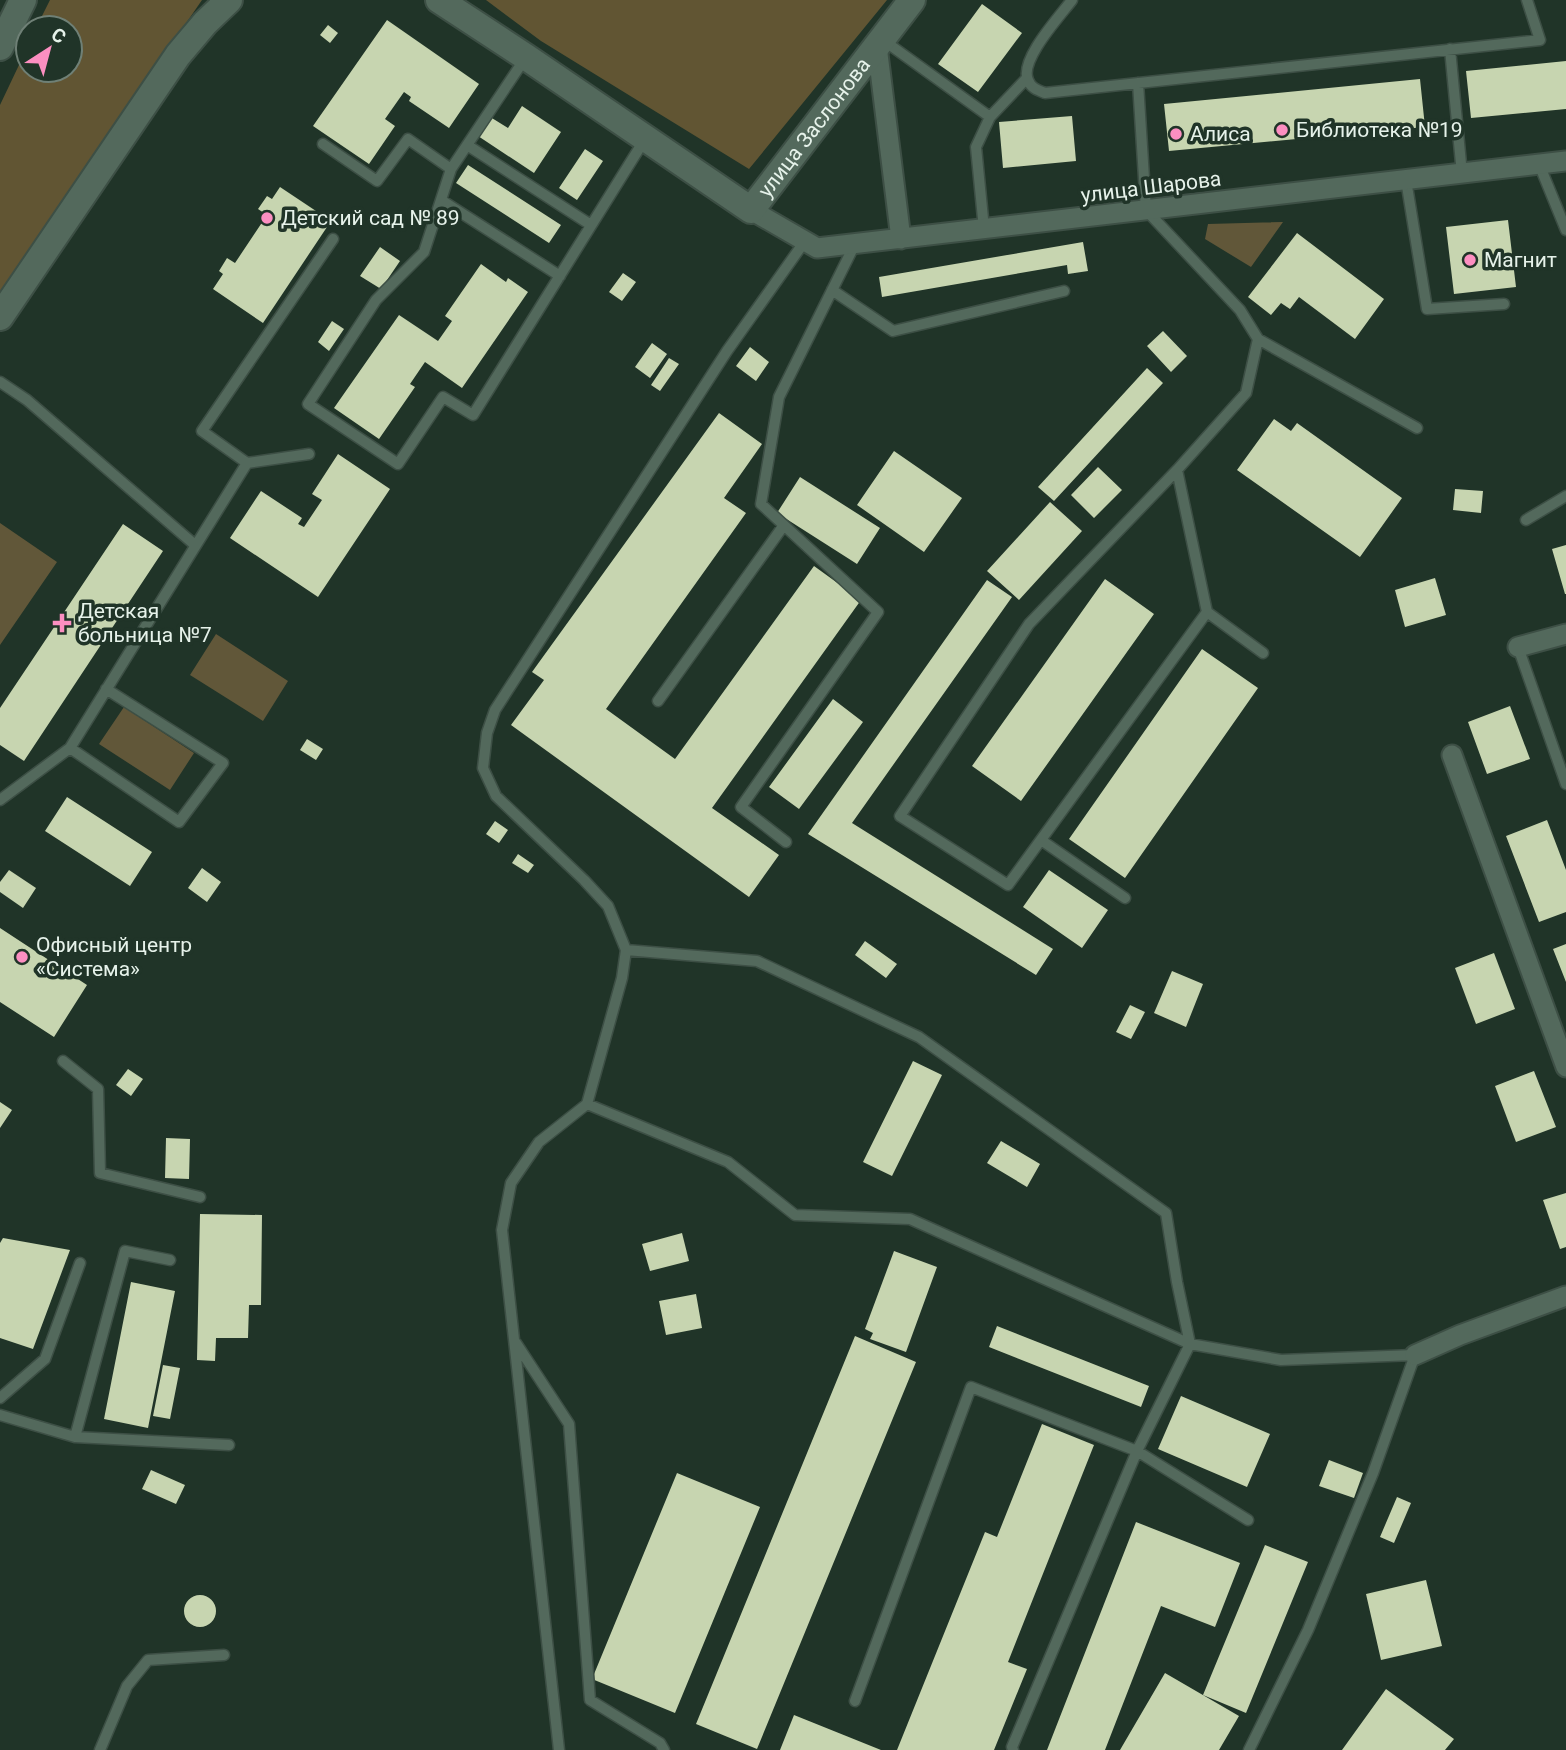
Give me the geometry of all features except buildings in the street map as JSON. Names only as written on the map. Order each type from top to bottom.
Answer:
[{"type":"street","points":[[0,47],[23,0]]},
{"type":"street","points":[[0,317],[178,55],[229,0]]},
{"type":"street","points":[[439,0],[751,210]]},
{"type":"street","name":"улица Заслонова","points":[[751,210],[912,0]]},
{"type":"street","name":"улица Заслонова","points":[[880,43],[901,239]]},
{"type":"street","name":"улица Шарова","points":[[751,210],[817,248],[1566,161]]},
{"type":"street","points":[[1518,647],[1566,634]]},
{"type":"street","points":[[1452,755],[1566,1067]]},
{"type":"street","points":[[1415,1355],[1460,1335],[1566,1296]]},
{"type":"lane","points":[[1072,0],[1037,47],[1027,66],[1027,78],[1034,89],[1045,93],[1540,40],[1527,0]]},
{"type":"lane","points":[[880,43],[990,117]]},
{"type":"lane","points":[[1450,49],[1462,174]]},
{"type":"lane","points":[[526,57],[451,169],[424,252],[376,300],[308,404],[398,464],[443,397],[473,415],[645,138]]},
{"type":"lane","points":[[984,229],[976,147],[990,117],[1027,78]]},
{"type":"lane","points":[[1138,83],[1146,210],[1240,310],[1258,339],[1417,428]]},
{"type":"lane","points":[[323,144],[377,181],[408,139],[451,169]]},
{"type":"lane","points":[[467,145],[591,225]]},
{"type":"lane","points":[[1539,164],[1566,230]]},
{"type":"lane","points":[[1406,180],[1427,309],[1504,304]]},
{"type":"lane","points":[[441,200],[560,276]]},
{"type":"lane","points":[[309,454],[247,463],[202,431],[333,239]]},
{"type":"lane","points":[[559,1750],[502,1230],[511,1183],[539,1142],[587,1104],[622,978],[626,950],[608,906],[496,796],[483,768],[487,733],[495,710],[727,351],[805,241]]},
{"type":"lane","points":[[786,842],[741,807],[878,612],[761,504],[779,397],[855,244]]},
{"type":"lane","points":[[832,290],[893,331],[1064,291]]},
{"type":"lane","points":[[1207,612],[1008,885],[900,816],[1029,624],[1177,470],[1246,393],[1258,339]]},
{"type":"lane","points":[[0,382],[27,400],[195,545]]},
{"type":"lane","points":[[0,800],[70,748],[247,463]]},
{"type":"lane","points":[[1177,470],[1207,612],[1263,653]]},
{"type":"lane","points":[[1526,520],[1566,496]]},
{"type":"lane","points":[[658,701],[784,525]]},
{"type":"lane","points":[[1518,647],[1565,781]]},
{"type":"lane","points":[[70,748],[179,822],[223,763],[106,689]]},
{"type":"lane","points":[[1041,841],[1125,898]]},
{"type":"lane","points":[[626,950],[757,961],[919,1037],[1166,1213],[1190,1344],[1137,1451],[1013,1750]]},
{"type":"lane","points":[[62,1061],[99,1089],[100,1173],[200,1197]]},
{"type":"lane","points":[[587,1104],[728,1162],[795,1215],[910,1219],[1190,1344],[1281,1360],[1415,1355],[1373,1472],[1308,1630],[1249,1750]]},
{"type":"lane","points":[[75,1437],[125,1251],[170,1260]]},
{"type":"lane","points":[[0,1398],[45,1359],[80,1263]]},
{"type":"lane","points":[[514,1339],[569,1424],[590,1700],[660,1743],[664,1750]]},
{"type":"lane","points":[[855,1701],[971,1387],[1137,1451],[1248,1520]]},
{"type":"lane","points":[[0,1415],[75,1437],[229,1445]]},
{"type":"lane","points":[[100,1750],[127,1686],[148,1660],[224,1655]]},
{"type":"shaded area","points":[[50,0],[202,0],[0,294],[0,105],[14,76],[14,84],[84,84],[84,14],[43,14]]},
{"type":"shaded area","points":[[486,0],[887,0],[749,169],[541,41]]},
{"type":"shaded area","points":[[1283,222],[1251,267],[1205,239],[1208,224]]},
{"type":"shaded area","points":[[0,523],[57,562],[0,645]]},
{"type":"shaded area","points":[[216,634],[288,681],[263,721],[190,675]]},
{"type":"shaded area","points":[[124,707],[194,753],[170,790],[99,744]]},
{"type":"place","name":"Библиотека №19","points":[[1282,130]]},
{"type":"place","name":"Алиса","points":[[1176,134]]},
{"type":"place","name":"Детский сад № 89","points":[[267,218]]},
{"type":"place","name":"Магнит","points":[[1470,260]]},
{"type":"place","name":"Детская больница №7","points":[[62,623]]},
{"type":"place","name":"Офисный центр «Система»","points":[[22,957]]}]
